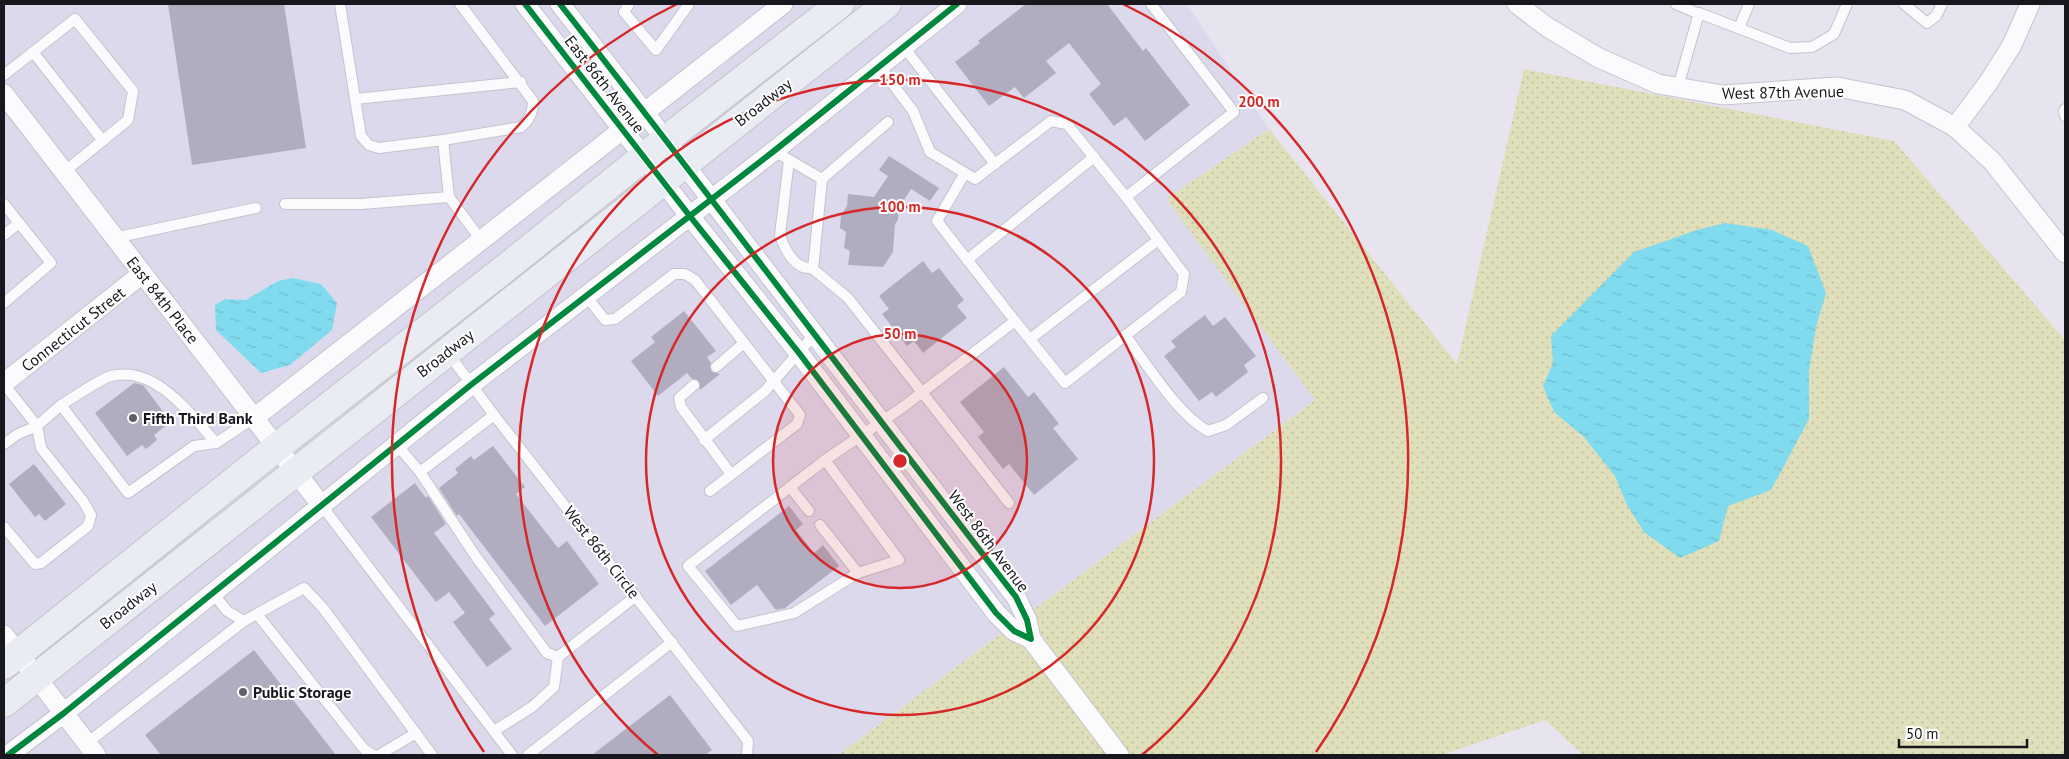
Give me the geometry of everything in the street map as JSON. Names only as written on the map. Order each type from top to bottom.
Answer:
[{"type":"main road","name":"Broadway","points":[[9,652],[277,447],[666,139],[840,4]]},
{"type":"main road","name":"Broadway","points":[[4,703],[887,4]]},
{"type":"street","name":"East 86th Avenue","points":[[525,4],[663,181]]},
{"type":"street","name":"East 86th Avenue","points":[[560,4],[685,164]]},
{"type":"street","points":[[254,418],[783,4]]},
{"type":"street","points":[[8,755],[64,713],[472,384],[689,215],[711,199],[782,155],[879,66],[957,4]]},
{"type":"street","name":"West 87th Avenue","points":[[1518,4],[1547,27],[1597,56],[1658,84],[1723,95],[1837,87],[1905,100],[1955,127],[1992,162],[2064,248]]},
{"type":"street","points":[[1955,127],[1988,83],[2007,52],[2030,4]]},
{"type":"street","name":"East 84th Place","points":[[4,94],[322,506]]},
{"type":"street","name":"West 86th Avenue","points":[[685,164],[814,336],[1016,597],[1027,620],[1030,639]]},
{"type":"street","points":[[663,181],[799,352],[860,436],[996,613],[1014,631],[1030,639],[1119,755]]},
{"type":"street","name":"Connecticut Street","points":[[6,378],[142,274]]},
{"type":"street","points":[[9,652],[36,677],[91,749]]},
{"type":"lane","points":[[340,4],[361,136],[369,145],[379,148],[521,127],[527,122],[533,112],[533,101],[460,4]]},
{"type":"lane","points":[[629,4],[624,12],[656,50],[689,4]]},
{"type":"lane","points":[[1126,196],[1234,112],[1151,4]]},
{"type":"lane","points":[[1676,4],[1687,6],[1699,14],[1790,48],[1812,47],[1834,34],[1847,4]]},
{"type":"lane","points":[[1739,28],[1749,4]]},
{"type":"lane","points":[[1904,4],[1928,23],[1936,16],[1942,4]]},
{"type":"lane","points":[[1678,87],[1699,14]]},
{"type":"lane","points":[[4,75],[76,19],[133,91],[128,120],[64,172]]},
{"type":"lane","points":[[903,46],[994,164]]},
{"type":"lane","points":[[33,52],[103,140]]},
{"type":"lane","points":[[879,66],[913,111],[930,152],[975,179],[1051,121],[1067,124],[1126,196],[1184,274],[1181,292],[1065,383],[938,221],[964,173]]},
{"type":"lane","points":[[355,99],[520,82]]},
{"type":"lane","points":[[2065,109],[2065,116]]},
{"type":"lane","points":[[813,269],[822,179],[888,122]]},
{"type":"lane","points":[[443,140],[449,196],[482,240]]},
{"type":"lane","points":[[822,179],[782,155],[780,236],[782,244],[792,258],[801,266],[813,269],[848,298],[1009,503]]},
{"type":"lane","points":[[967,260],[1094,157]]},
{"type":"lane","points":[[285,204],[361,204],[449,196]]},
{"type":"lane","points":[[4,204],[51,263],[4,303]]},
{"type":"lane","points":[[114,238],[256,208]]},
{"type":"lane","points":[[4,234],[19,222]]},
{"type":"lane","points":[[1030,339],[1158,240]]},
{"type":"lane","points":[[586,297],[604,320],[615,319],[674,274],[684,274],[695,280],[800,415],[797,424],[710,491]]},
{"type":"lane","points":[[825,460],[899,560],[858,573],[794,613],[737,626],[688,566],[825,460],[922,392],[1015,321]]},
{"type":"lane","points":[[1125,335],[1181,408],[1197,424],[1208,431],[1226,425],[1263,398]]},
{"type":"lane","points":[[704,440],[775,382],[814,336]]},
{"type":"lane","points":[[716,367],[744,343]]},
{"type":"lane","name":"West 86th Circle","points":[[447,352],[748,741],[748,755]]},
{"type":"lane","points":[[4,444],[18,434],[36,426],[61,405],[109,376],[126,374],[149,379],[181,403],[216,443]]},
{"type":"lane","points":[[4,527],[35,564],[42,563],[88,526],[91,515],[83,501],[41,448],[36,426],[6,378]]},
{"type":"lane","points":[[694,385],[679,398],[681,407],[731,474]]},
{"type":"lane","points":[[61,405],[128,493],[194,446],[216,443],[254,418]]},
{"type":"lane","points":[[420,472],[494,415]]},
{"type":"lane","points":[[398,445],[420,472],[452,522],[510,605],[547,653],[558,657]]},
{"type":"lane","points":[[790,487],[809,511]]},
{"type":"lane","points":[[322,506],[512,755]]},
{"type":"lane","points":[[820,525],[858,573]]},
{"type":"lane","points":[[91,749],[244,621],[304,588],[323,608],[432,755]]},
{"type":"lane","points":[[213,593],[227,611],[244,621]]},
{"type":"lane","points":[[494,731],[532,707],[554,687],[558,657],[636,596]]},
{"type":"lane","points":[[257,614],[364,749],[373,755]]},
{"type":"lane","points":[[528,755],[672,642]]},
{"type":"lane","points":[[379,755],[416,733]]},
{"type":"shaded area","points":[[4,4],[1187,4],[1269,129],[1167,199],[1315,400],[838,755],[4,755]]},
{"type":"green space","points":[[1524,69],[1894,141],[2065,340],[2065,755],[1583,755],[1545,720],[1442,755],[838,755],[1315,400],[1166,199],[1269,129],[1457,364]]},
{"type":"water","points":[[1726,223],[1772,230],[1808,246],[1826,293],[1816,327],[1809,371],[1809,419],[1771,490],[1728,506],[1719,541],[1680,558],[1644,532],[1627,505],[1615,476],[1584,437],[1554,412],[1543,386],[1553,363],[1551,336],[1634,252],[1697,230]]},
{"type":"water","points":[[293,278],[321,284],[337,303],[332,330],[290,365],[261,373],[216,330],[215,305],[225,299],[246,300],[278,281]]},
{"type":"building","points":[[168,4],[284,4],[306,148],[192,165]]},
{"type":"building","points":[[1026,4],[1107,4],[1143,51],[1146,48],[1190,105],[1145,141],[1126,117],[1114,126],[1089,94],[1101,84],[1069,43],[1046,61],[1056,73],[1024,98],[1015,87],[989,106],[955,62],[980,43],[978,41]]},
{"type":"building","points":[[889,156],[939,188],[930,201],[911,189],[899,208],[898,220],[895,224],[893,252],[883,267],[848,265],[850,251],[844,248],[846,232],[840,228],[841,215],[847,206],[848,194],[874,197],[888,176],[879,170]]},
{"type":"building","points":[[923,261],[932,273],[939,268],[964,300],[957,306],[967,318],[923,353],[914,341],[907,346],[882,314],[889,309],[879,296]]},
{"type":"building","points":[[684,311],[716,351],[707,357],[711,363],[711,371],[720,374],[700,390],[699,381],[692,379],[687,373],[658,396],[631,361],[655,342],[651,337]]},
{"type":"building","points":[[1205,315],[1213,326],[1225,317],[1256,356],[1244,365],[1248,372],[1216,397],[1212,392],[1199,401],[1164,356],[1176,347],[1171,341]]},
{"type":"building","points":[[1004,367],[1028,397],[1034,392],[1059,424],[1053,428],[1078,459],[1034,495],[1009,464],[1003,469],[978,437],[984,432],[960,402]]},
{"type":"building","name":"Fifth Third Bank","points":[[134,383],[143,385],[171,422],[154,435],[157,440],[146,449],[142,445],[127,456],[95,413]]},
{"type":"building","points":[[493,446],[525,487],[516,494],[558,548],[567,541],[599,584],[545,626],[459,514],[457,516],[439,488],[458,473],[455,469],[471,456],[474,460]]},
{"type":"building","points":[[34,464],[66,504],[45,521],[39,514],[35,517],[9,484]]},
{"type":"building","points":[[415,483],[426,498],[428,496],[446,524],[434,533],[495,614],[489,619],[512,649],[487,667],[453,622],[465,613],[449,592],[436,602],[371,517]]},
{"type":"building","points":[[789,506],[803,524],[796,530],[814,553],[823,545],[839,566],[785,608],[776,610],[757,585],[731,605],[705,571]]},
{"type":"building","name":"Public Storage","points":[[254,650],[336,755],[161,755],[145,735]]},
{"type":"building","points":[[670,695],[712,750],[705,755],[592,755]]},
{"type":"cycle path","points":[[525,4],[799,353],[996,613],[1014,631],[1031,639],[1027,620],[1016,597],[560,4]]},
{"type":"cycle path","points":[[8,755],[64,713],[472,384],[774,151],[957,4]]},
{"type":"place","name":"Fifth Third Bank","points":[[133,418]]},
{"type":"place","name":"Public Storage","points":[[243,692]]}]
